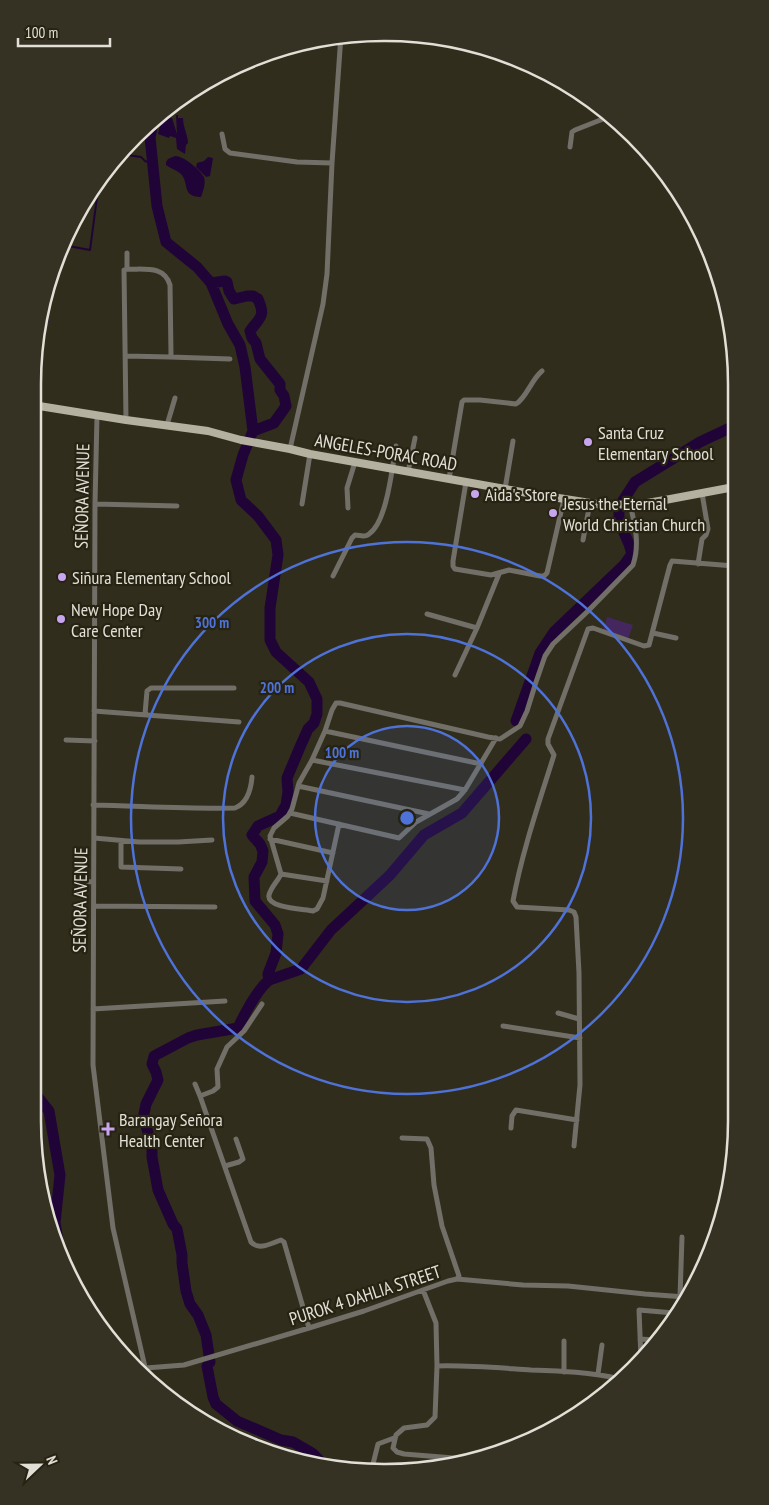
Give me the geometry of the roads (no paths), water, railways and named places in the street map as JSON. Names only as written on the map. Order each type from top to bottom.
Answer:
[{"type":"main road","name":"ANGELES-PORAC ROAD","points":[[41,406],[208,431],[241,440],[310,454],[590,503],[628,504],[671,499],[728,488]]},
{"type":"street","points":[[290,449],[325,292],[340,44]]},
{"type":"street","points":[[570,147],[574,130],[602,119]]},
{"type":"street","points":[[222,134],[225,149],[230,153],[298,162],[332,163]]},
{"type":"street","points":[[126,420],[126,270],[128,253]]},
{"type":"street","points":[[126,270],[159,270],[168,280],[170,285],[170,357]]},
{"type":"street","points":[[126,356],[230,359]]},
{"type":"street","points":[[449,479],[462,402],[464,400],[480,400],[516,404],[521,400],[535,376],[542,371]]},
{"type":"street","points":[[167,425],[174,398]]},
{"type":"street","name":"SEÑORA AVENUE","points":[[97,416],[93,1065],[113,1228],[146,1367]]},
{"type":"street","points":[[408,472],[414,438]]},
{"type":"street","points":[[506,489],[513,441]]},
{"type":"street","points":[[333,576],[352,538],[355,535],[364,537],[369,535],[379,522],[385,507],[396,446]]},
{"type":"street","points":[[302,504],[310,454]]},
{"type":"street","points":[[348,508],[347,488],[354,462]]},
{"type":"street","points":[[466,482],[453,561],[455,570],[487,575],[499,574],[509,570],[544,576],[547,573],[564,499]]},
{"type":"street","points":[[698,564],[702,539],[708,529],[702,493]]},
{"type":"street","points":[[583,540],[590,503]]},
{"type":"street","points":[[95,504],[177,506]]},
{"type":"street","points":[[339,824],[323,898],[317,909],[313,911],[277,905],[270,901],[270,892],[281,874],[270,836],[274,828],[284,821],[290,813],[298,786],[312,760],[336,704],[340,703],[496,738],[500,738],[520,726],[527,711],[545,656],[553,644],[633,564],[636,556],[637,534],[628,504]]},
{"type":"street","points":[[574,1146],[580,1085],[579,973],[576,917],[574,912],[569,910],[517,907],[513,901],[554,755],[548,744],[548,739],[588,628],[593,628],[644,646],[649,645],[671,562],[675,560],[698,564],[728,566]]},
{"type":"street","points":[[455,676],[499,574]]},
{"type":"street","points":[[427,614],[477,628]]},
{"type":"street","points":[[653,632],[676,638]]},
{"type":"street","points":[[145,714],[146,691],[151,688],[234,688]]},
{"type":"street","points":[[94,711],[239,722]]},
{"type":"street","points":[[325,731],[481,764]]},
{"type":"street","points":[[290,813],[399,838],[416,822],[457,799],[496,738]]},
{"type":"street","points":[[66,740],[95,741]]},
{"type":"street","points":[[312,760],[464,790]]},
{"type":"street","points":[[94,805],[235,808],[241,806],[249,793],[252,777]]},
{"type":"street","points":[[298,786],[429,814]]},
{"type":"street","points":[[94,838],[121,841],[178,842],[212,840]]},
{"type":"street","points":[[270,839],[333,853]]},
{"type":"street","points":[[121,841],[121,867],[181,869]]},
{"type":"street","points":[[281,874],[327,881]]},
{"type":"street","points":[[77,881],[93,882]]},
{"type":"street","points":[[94,906],[214,907]]},
{"type":"street","points":[[93,1009],[225,1001]]},
{"type":"street","points":[[200,1096],[213,1091],[218,1086],[217,1069],[227,1048],[244,1031],[262,1004]]},
{"type":"street","points":[[558,1013],[579,1019]]},
{"type":"street","points":[[503,1026],[580,1038]]},
{"type":"street","points":[[195,1084],[251,1242],[254,1246],[259,1247],[281,1240],[284,1242],[309,1328]]},
{"type":"street","points":[[511,1128],[513,1112],[516,1110],[577,1120]]},
{"type":"street","points":[[402,1138],[427,1139],[442,1226],[458,1276],[457,1279]]},
{"type":"street","points":[[225,1166],[243,1159],[236,1139]]},
{"type":"street","points":[[682,1237],[682,1292]]},
{"type":"street","name":"PUROK 4 DAHLIA STREET","points":[[147,1368],[184,1365],[309,1328],[457,1279],[523,1285],[568,1286],[679,1297]]},
{"type":"street","points":[[373,1464],[378,1444],[394,1438],[404,1428],[427,1424],[436,1417],[436,1323],[423,1290]]},
{"type":"street","points":[[640,1350],[639,1310],[669,1313]]},
{"type":"street","points":[[640,1339],[649,1340]]},
{"type":"street","points":[[564,1340],[564,1372]]},
{"type":"street","points":[[598,1374],[602,1345]]},
{"type":"street","points":[[437,1366],[598,1374],[613,1377]]},
{"type":"street","points":[[394,1438],[393,1448],[398,1452],[449,1457]]},
{"type":"waterway","points":[[151,133],[157,206],[166,242],[197,267],[211,283],[227,282],[229,291],[234,299],[253,296],[258,299],[262,310],[261,316],[250,331],[256,343],[260,359],[280,384],[280,390],[284,396],[286,406],[274,423],[253,431],[243,455],[236,480],[241,500],[258,516],[276,540],[278,555],[270,608],[270,640],[276,652],[309,682],[317,699],[317,714],[314,723],[308,729],[287,778],[288,792],[286,805],[280,816],[258,826],[252,835],[263,851],[262,862],[254,877],[255,901],[275,925],[278,934],[276,953],[268,974],[269,980],[255,996],[238,1028],[197,1035],[154,1056],[152,1064],[158,1080],[146,1104],[144,1114],[152,1147],[158,1190],[177,1229],[186,1291],[190,1304],[198,1315],[206,1335],[210,1362],[207,1366],[216,1404],[237,1421],[281,1440],[293,1442],[315,1456]]},
{"type":"waterway","points":[[129,155],[141,157],[153,164]]},
{"type":"waterway","points":[[70,246],[90,250],[97,197]]},
{"type":"waterway","points":[[211,283],[228,324],[240,345],[245,367],[253,431]]},
{"type":"waterway","points":[[516,721],[540,653],[554,632],[624,565],[632,554],[619,521],[619,507],[635,482],[700,442],[728,429]]},
{"type":"waterway","points":[[269,980],[301,969],[331,930],[390,875],[424,835],[462,813],[526,739]]},
{"type":"waterway","points":[[41,1101],[49,1111],[60,1175],[56,1218]]},
{"type":"place","name":"Santa Cruz Elementary School","points":[[588,442]]},
{"type":"place","name":"Aida's Store","points":[[475,494]]},
{"type":"place","name":"Jesus the Eternal World Christian Church","points":[[553,513]]},
{"type":"place","name":"Siñura Elementary School","points":[[62,577]]},
{"type":"place","name":"New Hope Day Care Center","points":[[61,619]]},
{"type":"place","name":"Barangay Señora Health Center","points":[[108,1129]]}]
